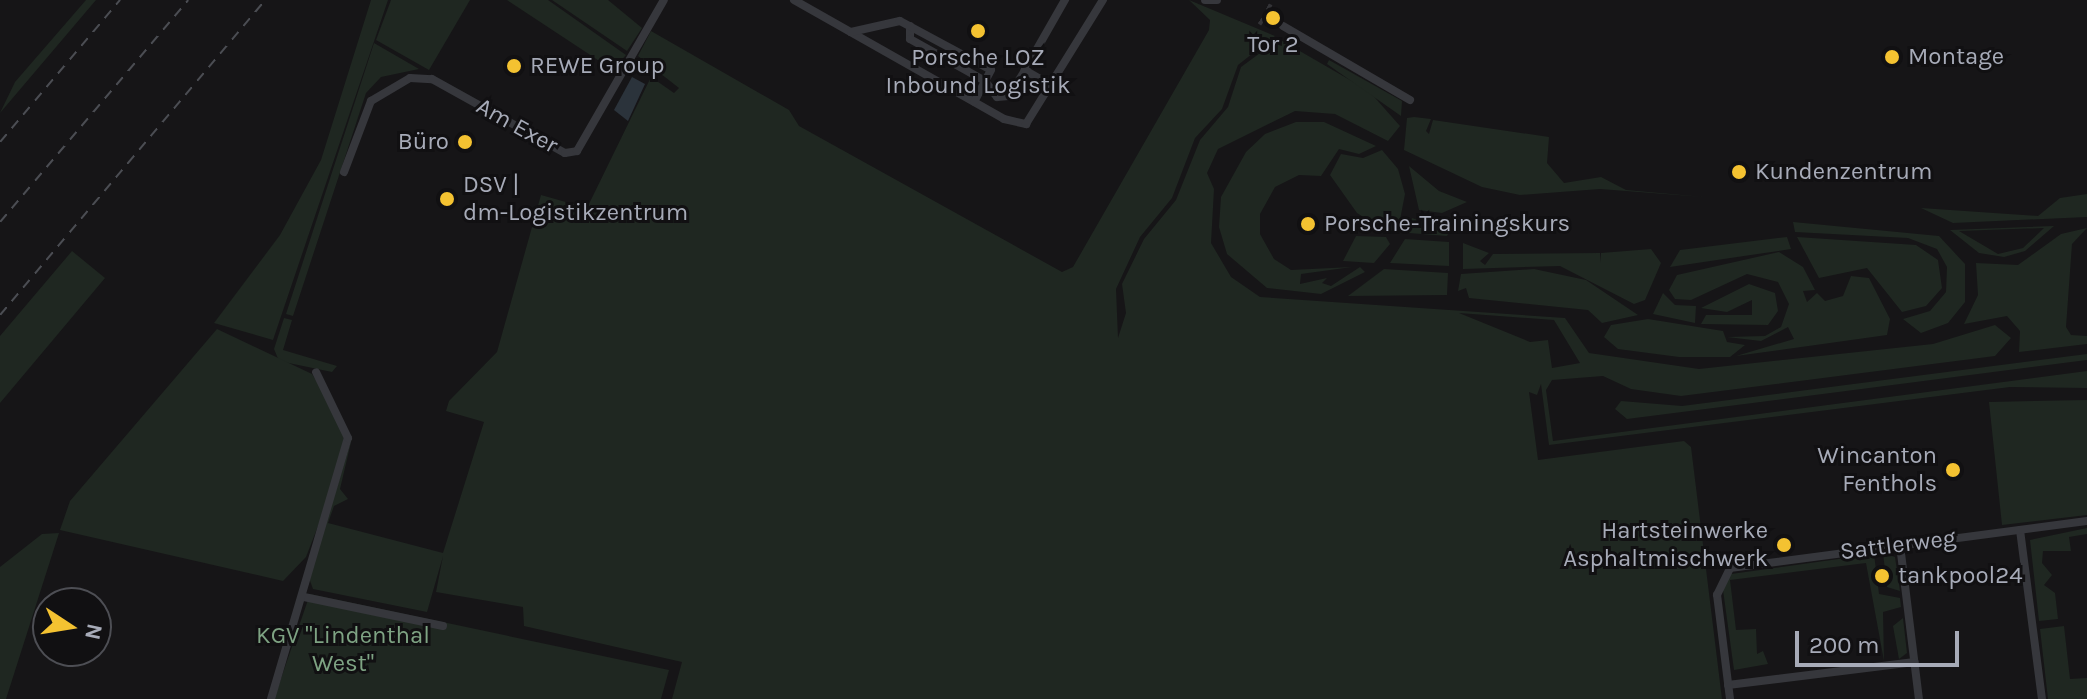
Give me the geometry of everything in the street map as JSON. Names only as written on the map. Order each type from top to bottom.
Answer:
[{"type":"street","name":"Am Exer","points":[[344,172],[371,101],[410,78],[432,79],[565,153],[577,151],[664,0]]},
{"type":"street","points":[[794,0],[974,102],[1026,124],[1054,87],[1103,0]]},
{"type":"street","points":[[985,81],[993,95],[1005,98],[1025,70],[1065,0]]},
{"type":"street","points":[[1205,0],[1217,0]]},
{"type":"street","points":[[851,32],[895,20],[991,70],[974,102]]},
{"type":"street","points":[[1283,26],[1410,100]]},
{"type":"street","points":[[1025,70],[1054,87]]},
{"type":"street","points":[[271,699],[304,597],[304,574],[348,438],[316,372]]},
{"type":"street","name":"Sattlerweg","points":[[1728,685],[1717,583],[1739,565],[2087,521]]},
{"type":"street","points":[[2020,530],[2042,699]]},
{"type":"street","points":[[1900,545],[1919,699]]},
{"type":"street","points":[[304,597],[443,626]]},
{"type":"street","points":[[1730,699],[1728,685],[1915,662]]},
{"type":"green space","points":[[86,0],[96,0],[0,113],[15,82]]},
{"type":"green space","points":[[371,0],[388,0],[273,340],[214,323],[280,235],[321,160]]},
{"type":"green space","points":[[391,0],[470,0],[429,70],[376,40]]},
{"type":"green space","points":[[507,0],[548,0],[626,55],[613,70]]},
{"type":"green space","points":[[552,0],[608,0],[642,28],[627,51]]},
{"type":"green space","points":[[1189,0],[1275,36],[1238,65],[1222,109],[1195,138],[1172,198],[1140,237],[1116,289],[1118,338],[1126,313],[1122,284],[1144,239],[1176,200],[1200,140],[1228,107],[1241,67],[1279,39],[1369,91],[1400,126],[1388,141],[1335,114],[1295,111],[1218,149],[1207,173],[1214,189],[1211,243],[1231,277],[1260,297],[1565,318],[1589,353],[1699,369],[1933,344],[1995,325],[2011,338],[1995,356],[1681,396],[1631,389],[1603,376],[1552,380],[1546,390],[1553,441],[2087,371],[2087,388],[2010,387],[1549,445],[1541,384],[1537,395],[1529,392],[1538,460],[1684,441],[1691,447],[1722,699],[672,699],[682,662],[524,626],[523,607],[436,592],[443,556],[427,612],[313,589],[309,578],[352,438],[340,489],[348,499],[334,506],[328,523],[443,553],[484,422],[446,411],[449,401],[497,352],[541,195],[587,208],[651,77],[674,93],[679,88],[638,56],[651,31],[789,110],[799,126],[1062,272],[1073,267],[1209,30],[1210,20]],"holes":[[[1459,313],[1554,320],[1580,363],[1552,368],[1548,340],[1530,342]]]},
{"type":"green space","points":[[374,43],[419,69],[381,77],[366,93],[293,316],[286,314]]},
{"type":"green space","points":[[1329,60],[1402,101],[1401,116],[1327,64]]},
{"type":"green space","points":[[1407,118],[1431,119],[1426,131],[1429,134],[1433,120],[1549,137],[1547,163],[1564,183],[1601,177],[1626,190],[1704,197],[1600,189],[1520,195],[1482,187],[1404,150]]},
{"type":"green space","points":[[1296,122],[1324,122],[1376,146],[1359,154],[1339,149],[1321,176],[1299,175],[1275,187],[1260,214],[1260,234],[1274,259],[1291,270],[1352,267],[1301,274],[1300,284],[1327,278],[1322,283],[1331,286],[1360,267],[1365,272],[1321,294],[1267,288],[1227,254],[1219,227],[1221,197],[1246,152],[1265,134]]},
{"type":"green space","points":[[1382,150],[1398,169],[1405,194],[1399,225],[1389,233],[1357,213],[1330,175],[1341,154],[1363,158]]},
{"type":"green space","points":[[1409,166],[1439,191],[1467,202],[1442,213],[1419,210]]},
{"type":"green space","points":[[2087,194],[2087,217],[1953,223],[1921,208],[2038,216],[2060,198]]},
{"type":"green space","points":[[1412,218],[1430,224],[1455,220],[1447,236],[1409,233]]},
{"type":"green space","points":[[1793,222],[1939,236],[1965,264],[1965,302],[1948,323],[1921,333],[1903,319],[1930,311],[1946,292],[1947,267],[1937,249],[1908,238],[1795,232]]},
{"type":"green space","points":[[2054,226],[2025,251],[2004,257],[1979,253],[1950,230]],"holes":[[[2044,228],[2023,248],[1998,254],[1959,231]]]},
{"type":"green space","points":[[2087,228],[2072,244],[2066,327],[2071,335],[2087,336],[2087,344],[2019,352],[2020,331],[2007,316],[1964,324],[1978,295],[1976,263],[2018,265],[2061,234]]},
{"type":"green space","points":[[1356,236],[1386,237],[1390,244],[1374,263],[1343,261]]},
{"type":"green space","points":[[1787,237],[1791,249],[1670,267],[1680,250]]},
{"type":"green space","points":[[1797,237],[1916,245],[1938,260],[1942,288],[1926,306],[1902,312],[1867,268],[1819,278]]},
{"type":"green space","points":[[1405,239],[1449,242],[1449,266],[1390,263]]},
{"type":"green space","points":[[1463,243],[1489,253],[1480,261],[1485,265],[1493,254],[1600,253],[1600,263],[1601,253],[1651,249],[1661,263],[1645,300],[1634,304],[1560,266],[1463,269]]},
{"type":"green space","points":[[72,251],[105,278],[0,403],[0,336]]},
{"type":"green space","points":[[1779,252],[1803,267],[1815,290],[1803,291],[1807,302],[1817,293],[1825,301],[1843,296],[1851,276],[1869,278],[1890,319],[1887,335],[1736,356],[1794,339],[1788,327],[1761,341],[1727,337],[1765,336],[1781,327],[1789,304],[1778,282],[1747,274],[1691,300],[1675,299],[1669,290],[1677,275]]},
{"type":"green space","points":[[1384,269],[1448,273],[1447,295],[1348,296]]},
{"type":"green space","points":[[1534,269],[1586,280],[1638,315],[1602,323],[1588,310],[1469,298],[1466,288],[1458,291],[1461,274]]},
{"type":"green space","points":[[1749,284],[1775,293],[1778,311],[1768,325],[1701,324],[1706,315],[1752,315],[1752,300],[1727,312],[1701,308]]},
{"type":"green space","points":[[1663,293],[1675,305],[1696,306],[1695,323],[1653,314]]},
{"type":"green space","points":[[284,318],[292,320],[283,350],[337,366],[332,372],[279,361],[274,349]]},
{"type":"green space","points":[[1648,319],[1723,331],[1727,342],[1745,345],[1730,357],[1679,357],[1618,349],[1604,337],[1611,325]]},
{"type":"green space","points":[[217,329],[312,374],[342,422],[344,440],[320,521],[306,557],[283,581],[60,530],[70,501]]},
{"type":"green space","points":[[2087,354],[2087,360],[1627,419],[1615,409],[1621,401],[1682,406]]},
{"type":"green space","points":[[2087,400],[2087,515],[2002,525],[1989,402]]},
{"type":"green space","points":[[2087,528],[2087,534],[2069,537],[2071,551],[2043,551],[2042,563],[2052,575],[2044,585],[2055,593],[2058,619],[2039,621],[2030,540]]},
{"type":"green space","points":[[59,533],[42,587],[32,587],[32,618],[6,699],[0,699],[0,567],[42,534]]},
{"type":"green space","points":[[1883,553],[1895,557],[1900,591],[1887,587]]},
{"type":"green space","points":[[1874,554],[1879,594],[1900,598],[1901,607],[1883,612],[1884,661],[1866,563],[1730,580],[1736,630],[1756,629],[1757,654],[1763,651],[1768,664],[1734,670],[1723,590],[1731,574]]},
{"type":"green space","name":"KGV \"Lindenthal West\"","points":[[310,594],[669,670],[661,699],[274,699]]},
{"type":"green space","points":[[1903,618],[1907,653],[1899,659],[1893,626]]},
{"type":"green space","points":[[2064,626],[2070,679],[2087,678],[2087,699],[2048,699],[2040,629]]},
{"type":"shaded area","points":[[632,77],[645,84],[628,121],[614,110]]},
{"type":"tunnel","points":[[1267,7],[1271,9]]},
{"type":"railway","points":[[0,142],[120,0]]},
{"type":"railway","points":[[0,222],[188,0]]},
{"type":"railway","points":[[0,315],[265,0]]},
{"type":"place","name":"Tor 2","points":[[1273,18]]},
{"type":"place","name":"Porsche LOZ Inbound Logistik","points":[[978,31]]},
{"type":"place","name":"Montage","points":[[1892,57]]},
{"type":"place","name":"REWE Group","points":[[514,66]]},
{"type":"place","name":"Büro","points":[[465,142]]},
{"type":"place","name":"Kundenzentrum","points":[[1739,172]]},
{"type":"place","name":"DSV | dm-Logistikzentrum","points":[[447,199]]},
{"type":"place","name":"Porsche-Trainingskurs","points":[[1308,224]]},
{"type":"place","name":"Wincanton Fenthols","points":[[1953,470]]},
{"type":"place","name":"Hartsteinwerke Asphaltmischwerk","points":[[1784,545]]},
{"type":"place","name":"tankpool24","points":[[1882,576]]}]
